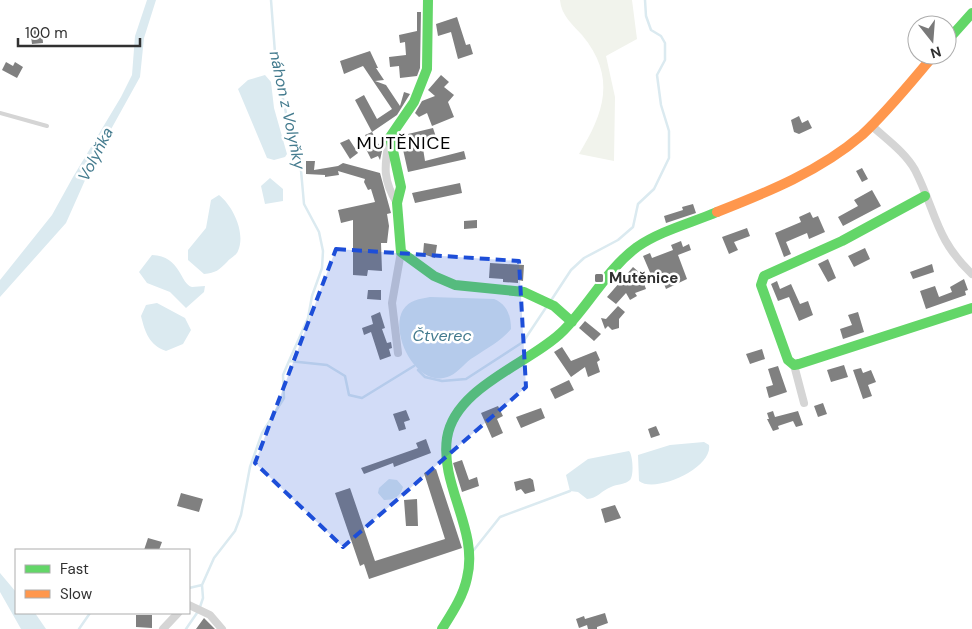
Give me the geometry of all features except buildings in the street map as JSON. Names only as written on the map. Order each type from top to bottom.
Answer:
[{"type":"street","points":[[398,353],[392,304],[401,252],[397,203],[401,187],[390,137],[414,102],[427,69],[428,0]]},
{"type":"street","points":[[957,30],[972,13]]},
{"type":"street","points":[[442,629],[464,589],[469,556],[466,536],[445,468],[444,440],[456,415],[472,396],[538,351],[572,322],[619,264],[637,247],[665,233],[772,190],[799,177],[836,153],[871,125],[925,65]]},
{"type":"street","points":[[871,125],[902,153],[914,168],[939,231],[954,257],[972,274]]},
{"type":"street","points":[[804,403],[794,365],[788,360],[761,285],[764,276],[842,241],[925,196]]},
{"type":"street","points":[[401,252],[434,276],[455,285],[524,292],[549,303],[572,322]]},
{"type":"street","points":[[794,365],[972,308]]},
{"type":"street","points":[[190,605],[210,615],[222,629]]},
{"type":"street","points":[[163,629],[177,614]]},
{"type":"lane","points":[[0,113],[47,126]]},
{"type":"highlighted area","points":[[336,249],[519,261],[526,387],[343,547],[255,463]]},
{"type":"shaded area","points":[[560,0],[632,0],[637,39],[606,56],[615,97],[614,161],[579,154],[595,124],[600,109],[603,95],[603,80],[600,66],[593,50],[565,15]]},
{"type":"water","name":"Volyňka","points":[[147,0],[156,0],[144,38],[140,77],[94,160],[66,223],[0,297],[0,280],[52,215],[132,75],[135,36]]},
{"type":"water","points":[[265,75],[271,82],[274,108],[287,154],[285,157],[274,160],[267,158],[238,89],[248,80]]},
{"type":"water","points":[[270,178],[283,189],[283,201],[265,204],[261,186]]},
{"type":"water","points":[[219,195],[229,206],[237,220],[240,244],[237,253],[222,267],[214,272],[204,274],[188,260],[188,250],[206,228],[211,200]]},
{"type":"water","points":[[152,255],[169,260],[188,285],[192,287],[205,286],[204,292],[186,308],[170,292],[147,283],[139,272]]},
{"type":"water","name":"Čtverec","points":[[430,297],[494,299],[505,307],[511,329],[498,341],[450,376],[438,378],[427,375],[417,368],[403,345],[400,320],[403,310],[408,304],[415,300]]},
{"type":"water","points":[[157,303],[185,318],[191,330],[183,344],[166,351],[152,342],[144,327],[141,316],[146,305]]},
{"type":"water","points":[[704,442],[709,445],[708,454],[693,470],[669,481],[657,484],[647,484],[639,481],[638,455],[670,445]]},
{"type":"water","points":[[629,451],[632,470],[631,478],[628,482],[608,488],[591,499],[587,499],[578,492],[570,491],[566,475],[588,459]]},
{"type":"water","points":[[389,479],[397,480],[403,487],[396,497],[384,500],[378,493],[379,488]]},
{"type":"water","points":[[0,573],[15,591],[15,614],[36,614],[46,629],[21,629],[0,592]]},
{"type":"waterway","name":"náhon z Volyňky","points":[[271,0],[276,66],[289,127],[300,159],[304,204],[319,232],[323,251],[322,268],[312,296],[308,318],[289,361]]},
{"type":"waterway","points":[[550,302],[571,270],[584,258],[618,240],[633,227],[638,204],[654,189],[669,158],[669,131],[661,105],[657,75],[665,60],[665,43],[661,36],[651,30],[646,16],[645,0]]},
{"type":"waterway","points":[[418,370],[425,377],[442,381],[466,379],[523,342],[547,306]]},
{"type":"waterway","points":[[186,629],[199,610],[203,598],[202,585],[214,558],[235,531],[241,515],[250,467],[262,433],[284,398],[283,375],[289,361],[327,365],[345,376],[349,395],[362,398],[414,366]]},
{"type":"waterway","points":[[473,551],[500,517],[570,491]]},
{"type":"waterway","points":[[190,588],[202,585]]},
{"type":"waterway","points":[[79,629],[89,614]]},
{"type":"traffic: fast","points":[[428,0],[427,69],[414,102],[390,137],[401,187],[397,203],[401,252],[434,276],[455,285],[524,292],[554,306],[572,322]]},
{"type":"traffic: fast","points":[[957,30],[972,13]]},
{"type":"traffic: fast","points":[[925,196],[842,241],[764,276],[761,285],[788,360],[794,365],[799,364],[972,308]]},
{"type":"traffic: fast","points":[[442,629],[463,592],[469,560],[468,543],[453,491],[446,456],[447,438],[453,420],[464,404],[479,390],[550,342],[564,330],[608,276],[637,247],[666,232],[717,212]]},
{"type":"traffic: slow","points":[[717,212],[793,180],[846,148],[881,116],[925,65]]},
{"type":"place","name":"Mutěnice","points":[[599,278]]},
{"type":"district","name":"MUTĚNICE","points":[[404,143]]}]
